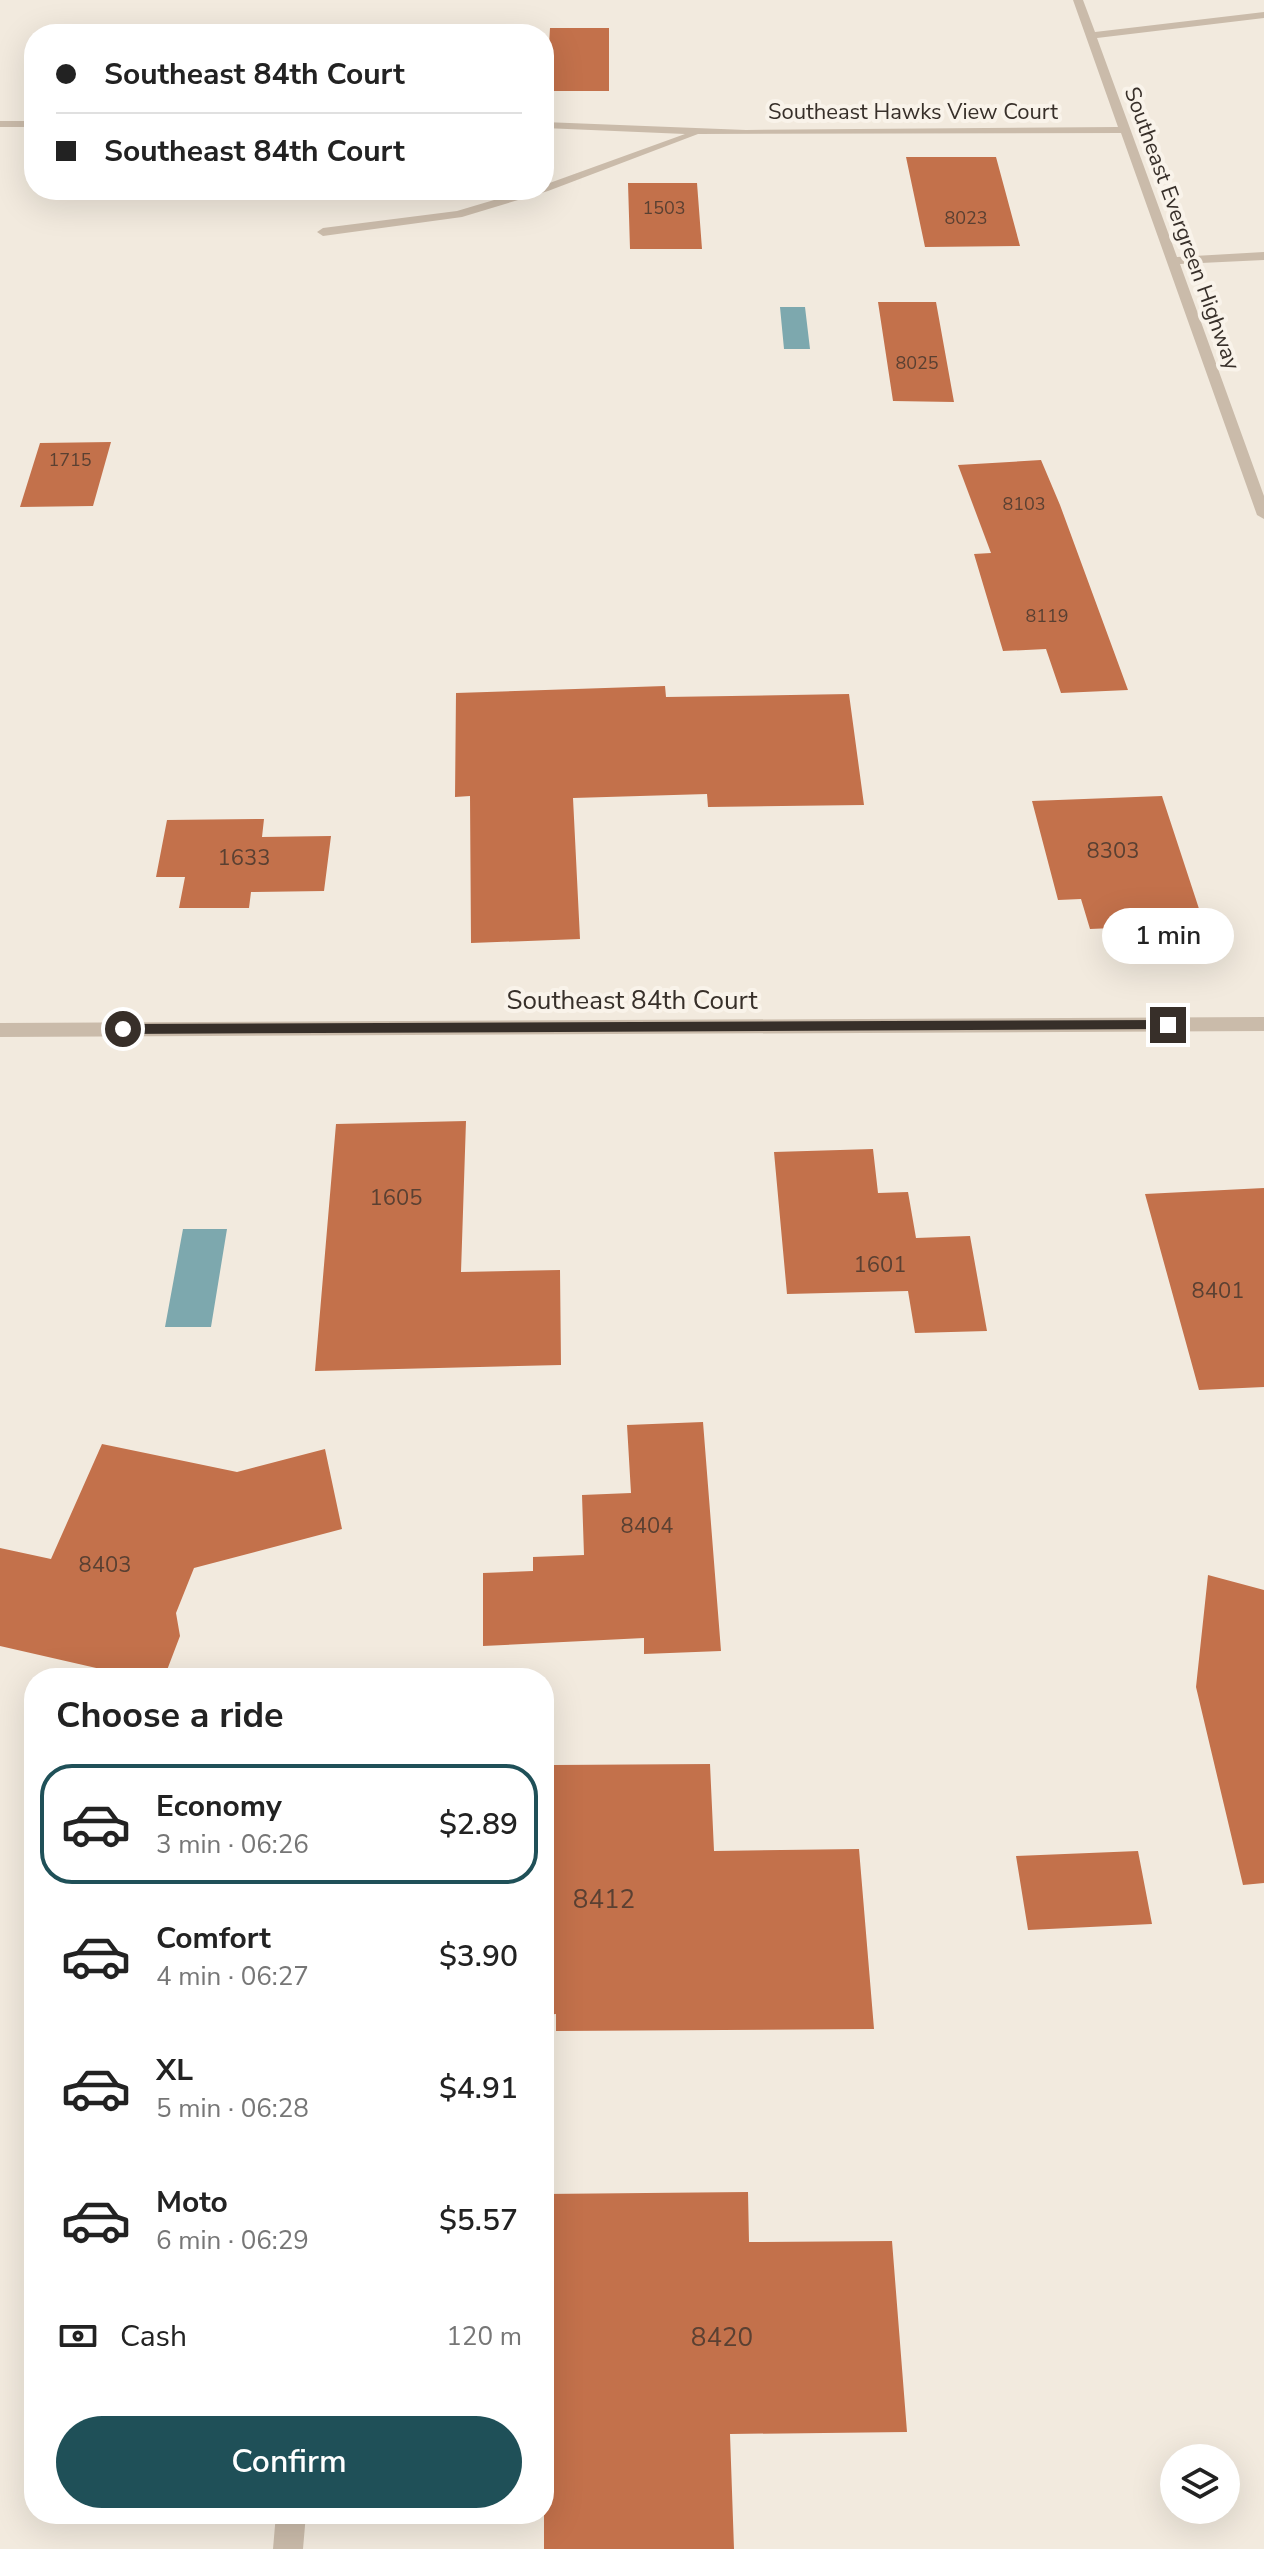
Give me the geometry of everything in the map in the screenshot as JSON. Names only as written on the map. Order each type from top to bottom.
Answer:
[{"type":"street","name":"Southeast Evergreen Highway","points":[[1078,0],[1264,515]]},
{"type":"street","points":[[1090,36],[1264,15]]},
{"type":"street","points":[[0,124],[24,124]]},
{"type":"street","name":"Southeast Hawks View Court","points":[[554,125],[704,131],[1123,130]]},
{"type":"street","name":"Southeast Hawks View Court","points":[[554,186],[704,131]]},
{"type":"street","name":"Southeast Hawks View Court","points":[[323,232],[458,214],[507,200]]},
{"type":"street","points":[[1171,261],[1264,256]]},
{"type":"street","name":"Southeast 84th Court","points":[[0,1030],[1264,1024]]},
{"type":"street","points":[[288,2549],[290,2524]]},
{"type":"water","points":[[780,307],[805,307],[810,349],[784,349]]},
{"type":"water","points":[[183,1229],[227,1229],[211,1327],[165,1327]]},
{"type":"building","points":[[554,28],[609,28],[609,91],[554,91]]},
{"type":"building","points":[[906,157],[996,157],[1020,246],[925,247]]},
{"type":"building","points":[[628,183],[697,183],[702,249],[630,249]]},
{"type":"building","points":[[878,302],[936,302],[954,402],[893,401]]},
{"type":"building","points":[[111,442],[93,506],[20,507],[40,443]]},
{"type":"building","points":[[1041,460],[1128,690],[1061,693],[1046,649],[1003,651],[974,554],[991,553],[958,465]]},
{"type":"building","points":[[665,686],[666,697],[849,694],[864,805],[708,807],[707,794],[573,798],[580,939],[471,943],[470,796],[455,797],[456,693]]},
{"type":"building","points":[[1162,796],[1204,924],[1090,929],[1081,899],[1058,900],[1032,801]]},
{"type":"building","points":[[264,819],[262,837],[331,836],[324,891],[251,892],[249,908],[179,908],[185,877],[156,877],[167,820]]},
{"type":"building","points":[[466,1121],[461,1272],[560,1270],[561,1365],[315,1371],[336,1124]]},
{"type":"building","points":[[873,1149],[878,1193],[908,1192],[916,1238],[970,1236],[987,1331],[915,1333],[908,1291],[787,1294],[774,1152]]},
{"type":"building","points":[[1264,1188],[1264,1387],[1199,1390],[1145,1194]]},
{"type":"building","points":[[703,1422],[721,1651],[644,1654],[644,1638],[483,1646],[483,1573],[533,1571],[533,1557],[584,1555],[582,1495],[631,1493],[627,1425]]},
{"type":"building","points":[[102,1444],[237,1472],[325,1449],[342,1529],[194,1568],[176,1613],[180,1636],[168,1668],[96,1668],[0,1646],[0,1548],[51,1559]]},
{"type":"building","points":[[1208,1575],[1264,1590],[1264,1883],[1243,1885],[1196,1687]]},
{"type":"building","points":[[710,1764],[714,1851],[859,1849],[874,2029],[556,2031],[554,1765]]},
{"type":"building","points":[[1138,1851],[1152,1924],[1028,1930],[1016,1856]]},
{"type":"building","points":[[748,2192],[749,2242],[892,2241],[907,2432],[730,2434],[734,2549],[544,2549],[544,2524],[554,2524],[554,2194]]},
{"type":"route","points":[[123,1029],[1168,1025]]}]
